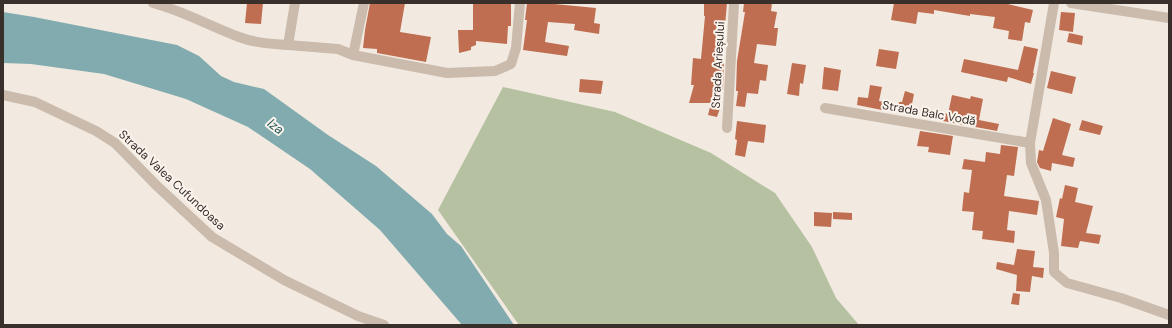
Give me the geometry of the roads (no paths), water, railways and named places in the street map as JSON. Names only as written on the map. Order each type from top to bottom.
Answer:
[{"type":"street","points":[[153,3],[168,7],[241,37],[269,44],[338,49],[353,55],[447,73],[495,71],[512,64],[516,48],[520,3]]},
{"type":"street","points":[[288,45],[295,3]]},
{"type":"street","points":[[353,55],[364,3]]},
{"type":"street","name":"Strada Arieșului","points":[[727,128],[734,3]]},
{"type":"street","points":[[1054,3],[1030,143],[1031,163],[1046,200],[1054,253],[1054,272],[1067,283],[1121,298],[1169,315]]},
{"type":"street","points":[[1071,3],[1169,18]]},
{"type":"street","name":"Strada Valea Cufundoasa","points":[[3,95],[35,102],[96,131],[115,143],[156,185],[212,237],[284,280],[358,316],[384,325]]},
{"type":"street","name":"Strada Balc Vodă","points":[[824,108],[1030,143]]},
{"type":"water","name":"Iza","points":[[3,12],[177,45],[199,56],[221,76],[234,82],[264,89],[328,135],[376,166],[432,214],[447,234],[461,246],[514,325],[462,325],[380,230],[310,169],[248,127],[186,99],[104,74],[31,64],[3,63]]}]
